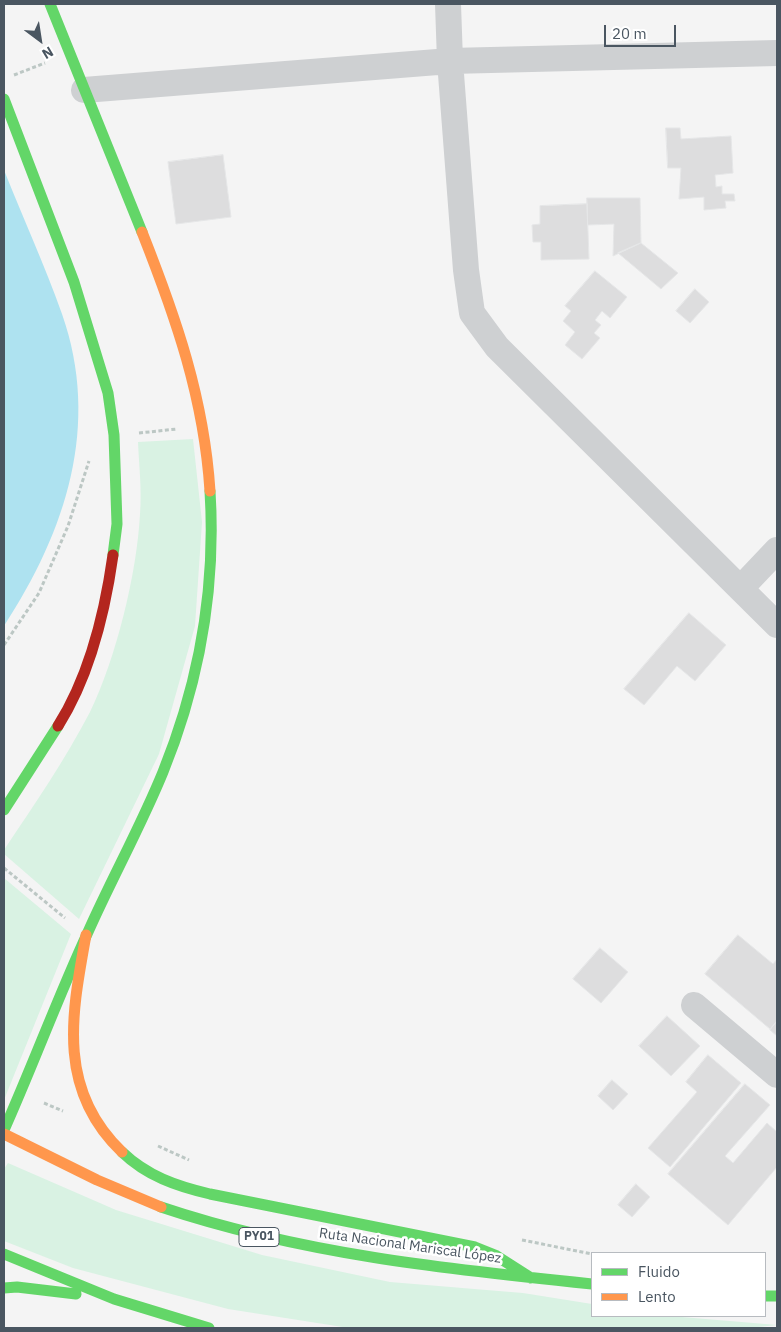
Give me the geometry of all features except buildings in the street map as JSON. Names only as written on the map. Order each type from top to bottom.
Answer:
[{"type":"main road","points":[[4,1130],[86,935],[163,771],[183,718],[196,669],[206,618],[212,568],[210,471],[195,385],[165,292],[50,4]]},
{"type":"main road","points":[[4,99],[74,282],[108,393],[114,436],[117,524],[110,574],[98,628],[82,675],[65,715],[4,810]]},
{"type":"main road","points":[[86,935],[75,997],[72,1029],[76,1072],[89,1108],[98,1124],[123,1152],[148,1172],[177,1186],[210,1194],[475,1247],[495,1255],[531,1278]]},
{"type":"main road","name":"Ruta Nacional Mariscal López","points":[[4,1134],[96,1181],[155,1205],[258,1236],[374,1259],[591,1284]]},
{"type":"main road","points":[[4,1254],[114,1299],[209,1328]]},
{"type":"main road","points":[[4,1288],[17,1287],[114,1299]]},
{"type":"street","points":[[448,4],[450,61],[472,313],[497,347],[777,625]]},
{"type":"street","points":[[84,90],[450,61],[777,53]]},
{"type":"street","points":[[741,588],[777,550]]},
{"type":"street","points":[[694,1006],[777,1075]]},
{"type":"path","points":[[114,436],[202,427]]},
{"type":"path","points":[[4,645],[39,593],[68,526],[90,457]]},
{"type":"path","points":[[4,868],[86,935]]},
{"type":"green space","points":[[193,439],[202,522],[195,626],[159,754],[79,919],[4,854],[4,850],[49,782],[80,730],[90,712],[108,667],[124,615],[135,562],[141,496],[138,442]]},
{"type":"green space","points":[[4,878],[71,934],[4,1100]]},
{"type":"green space","points":[[8,1163],[116,1210],[262,1255],[390,1282],[523,1293],[591,1304],[591,1317],[682,1317],[777,1325],[749,1328],[349,1328],[228,1309],[73,1268],[4,1241],[4,1169]]},
{"type":"water","points":[[4,170],[62,314],[73,355],[78,396],[77,436],[71,476],[60,515],[45,553],[26,590],[4,626]]},
{"type":"traffic: fast","points":[[50,4],[142,232]]},
{"type":"traffic: fast","points":[[4,99],[74,282],[108,393],[114,435],[117,524],[113,555]]},
{"type":"traffic: fast","points":[[4,1130],[77,957],[136,832],[176,738],[195,669],[207,599],[210,563],[210,491]]},
{"type":"traffic: fast","points":[[4,810],[58,726]]},
{"type":"traffic: fast","points":[[122,1152],[152,1174],[185,1187],[210,1194],[475,1247],[495,1255],[531,1278]]},
{"type":"traffic: fast","points":[[161,1207],[267,1237],[374,1258],[591,1284]]},
{"type":"traffic: fast","points":[[4,1254],[114,1299],[209,1328]]},
{"type":"traffic: fast","points":[[4,1288],[17,1287],[76,1294]]},
{"type":"traffic: fast","points":[[766,1296],[777,1296]]},
{"type":"traffic: slow","points":[[142,232],[177,327],[195,391],[202,423],[210,491]]},
{"type":"traffic: slow","points":[[86,935],[76,993],[74,1021],[74,1049],[78,1076],[87,1102],[101,1128],[122,1152]]},
{"type":"traffic: slow","points":[[4,1134],[97,1180],[161,1207]]},
{"type":"traffic: jam","points":[[58,726],[79,687],[94,644],[113,555]]}]
